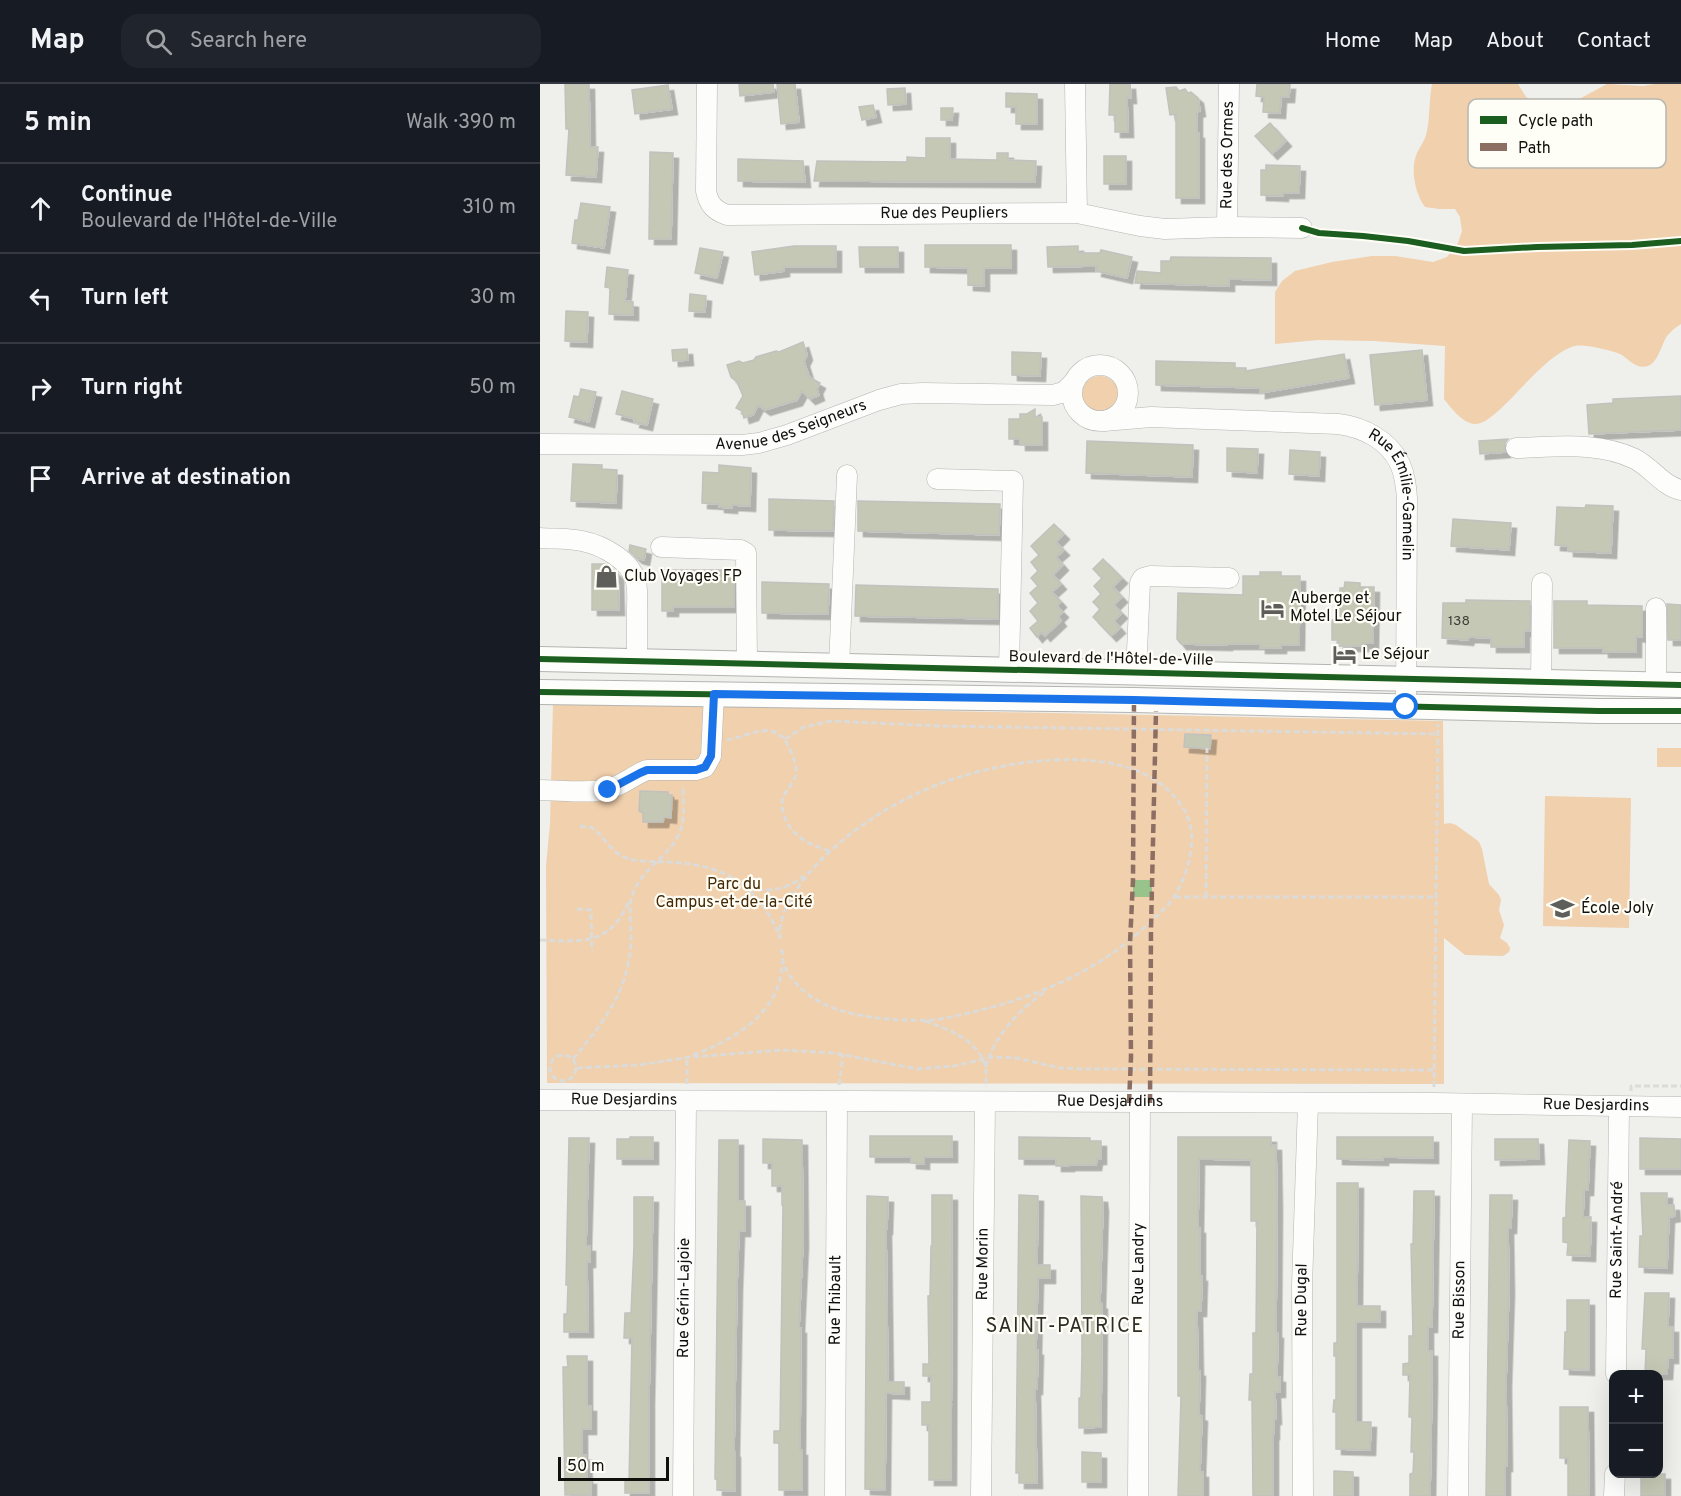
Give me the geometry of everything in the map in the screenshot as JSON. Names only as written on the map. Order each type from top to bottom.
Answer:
[{"type":"main road","name":"Boulevard de l'Hôtel-de-Ville","points":[[540,659],[1681,685]]},
{"type":"main road","points":[[540,692],[1134,700],[1438,708],[1681,711]]},
{"type":"street","name":"Rue des Peupliers","points":[[707,84],[706,191],[708,201],[718,212],[727,214],[1077,213],[1165,229],[1302,228]]},
{"type":"street","points":[[1075,84],[1077,213]]},
{"type":"street","name":"Rue des Ormes","points":[[1227,227],[1228,84]]},
{"type":"street","points":[[1127,387],[1125,405],[1114,417],[1095,419],[1079,412],[1071,394],[1075,381],[1083,371],[1100,365],[1109,367],[1123,379],[1127,387],[1132,402],[1138,411],[1151,417]]},
{"type":"street","name":"Avenue des Seigneurs","points":[[540,444],[742,445],[759,443],[901,394],[1058,394],[1068,389],[1075,381]]},
{"type":"street","name":"Avenue des Seigneurs","points":[[1039,395],[1054,399],[1067,408],[1095,419]]},
{"type":"street","name":"Rue Émilie-Gamelin","points":[[1095,419],[1151,417],[1344,424],[1372,434],[1391,450],[1400,464],[1407,498],[1406,707]]},
{"type":"street","points":[[1516,448],[1601,448],[1632,458],[1667,484],[1681,490]]},
{"type":"street","points":[[839,667],[847,475]]},
{"type":"street","points":[[937,479],[1013,481],[1009,670]]},
{"type":"street","points":[[540,538],[585,542],[618,558],[633,572],[636,582],[637,662]]},
{"type":"street","points":[[661,548],[741,550],[746,553],[747,664]]},
{"type":"street","points":[[1136,674],[1140,583],[1143,578],[1150,576],[1229,578]]},
{"type":"street","points":[[1541,682],[1542,583]]},
{"type":"street","points":[[1656,608],[1656,685]]},
{"type":"street","points":[[540,790],[608,790],[647,770],[682,770],[705,767],[711,756],[714,694]]},
{"type":"street","name":"Rue Desjardins","points":[[543,1092],[686,1101],[1434,1103],[1681,1107]]},
{"type":"street","name":"Rue Gérin-Lajoie","points":[[683,1496],[686,1101]]},
{"type":"street","name":"Rue Thibault","points":[[835,1496],[837,1102]]},
{"type":"street","name":"Rue Morin","points":[[981,1496],[985,1102]]},
{"type":"street","name":"Rue Landry","points":[[1137,1496],[1140,1103]]},
{"type":"street","name":"Rue Dugal","points":[[1303,1496],[1302,1286],[1308,1103]]},
{"type":"street","name":"Rue Bisson","points":[[1458,1496],[1462,1104]]},
{"type":"street","name":"Rue Saint-André","points":[[1616,1370],[1619,1107]]},
{"type":"street","points":[[1614,1496],[1615,1478]]},
{"type":"path","points":[[1434,1103],[1438,708]]},
{"type":"path","points":[[785,739],[804,727],[831,721],[939,726],[1437,734]]},
{"type":"path","points":[[712,740],[724,740],[771,730],[785,739],[796,768],[795,777],[782,801],[785,819],[796,835],[830,851]]},
{"type":"path","points":[[1206,897],[1207,748]]},
{"type":"path","points":[[742,883],[757,896],[765,908],[778,931],[783,961],[788,973],[805,992],[835,1009],[857,1015],[934,1020],[1025,998],[1104,960],[1174,897],[1189,857],[1191,828],[1178,801],[1158,781],[1131,768],[1096,761],[1040,761],[952,779],[881,812],[840,841],[811,871],[793,895],[779,931],[780,939]]},
{"type":"path","points":[[540,940],[592,939],[613,927],[626,910],[641,877],[673,844],[681,830],[682,770]]},
{"type":"path","points":[[580,826],[595,830],[622,857],[636,861],[690,864],[711,869],[755,889],[772,890],[790,885],[811,871]]},
{"type":"path","points":[[573,1059],[610,1011],[625,977],[632,942],[631,897]]},
{"type":"path","points":[[1174,897],[1437,897]]},
{"type":"path","points":[[577,909],[591,910],[592,951]]},
{"type":"path","points":[[687,1058],[743,1031],[763,1010],[773,996],[778,982],[782,968],[782,946]]},
{"type":"path","points":[[985,1102],[985,1069],[988,1058],[1000,1037],[1021,1012],[1052,987]]},
{"type":"path","points":[[921,1020],[959,1036],[977,1051],[985,1069]]},
{"type":"path","points":[[577,1068],[638,1065],[687,1058],[782,1050],[843,1054],[916,1069],[954,1066],[988,1058],[1017,1058],[1060,1068],[1085,1069],[1435,1070]]},
{"type":"path","points":[[837,1102],[843,1054]]},
{"type":"path","points":[[560,1055],[573,1059],[577,1068],[569,1080],[559,1081],[553,1077],[550,1068],[553,1059],[560,1055]]},
{"type":"path","points":[[686,1101],[687,1058]]},
{"type":"path","points":[[543,1092],[553,1077]]},
{"type":"green space","points":[[1432,84],[1518,84],[1529,99],[1468,99],[1468,168],[1666,168],[1666,99],[1579,99],[1607,84],[1643,86],[1681,84],[1681,324],[1667,336],[1652,364],[1644,367],[1632,363],[1616,352],[1575,346],[1548,362],[1496,413],[1485,421],[1475,424],[1461,418],[1444,399],[1445,346],[1318,340],[1275,344],[1275,292],[1282,281],[1295,271],[1372,256],[1395,256],[1433,262],[1447,257],[1458,243],[1462,231],[1460,217],[1455,209],[1425,207],[1421,202],[1415,181],[1415,159],[1427,131]]},
{"type":"green space","points":[[1100,376],[1113,381],[1118,394],[1113,407],[1100,412],[1087,407],[1082,394],[1087,381]]},
{"type":"green space","name":"Parc du Campus-et-de-la-Cité","points":[[553,703],[1443,721],[1444,824],[1456,825],[1479,842],[1489,884],[1501,900],[1499,910],[1504,925],[1500,938],[1507,943],[1510,948],[1509,952],[1503,956],[1465,955],[1444,938],[1444,1084],[547,1083],[546,866],[550,824]]},
{"type":"green space","points":[[1657,748],[1681,748],[1681,767],[1657,767]]},
{"type":"green space","points":[[1545,796],[1631,798],[1629,928],[1543,926]]},
{"type":"shaded area","points":[[1133,880],[1152,880],[1152,897],[1133,897]]},
{"type":"building","points":[[565,84],[589,84],[590,147],[598,147],[596,177],[566,175],[569,129],[566,129]]},
{"type":"building","points":[[739,84],[773,84],[774,92],[740,96]]},
{"type":"building","points":[[777,84],[795,84],[799,122],[781,124]]},
{"type":"building","points":[[1110,84],[1130,84],[1131,98],[1127,98],[1128,132],[1115,132],[1115,115],[1109,115]]},
{"type":"building","points":[[1257,84],[1290,84],[1289,97],[1281,97],[1280,113],[1263,112],[1264,97],[1256,96]]},
{"type":"building","points":[[668,85],[672,109],[635,114],[632,90]]},
{"type":"building","points":[[1176,87],[1179,91],[1185,89],[1188,93],[1191,92],[1198,98],[1200,111],[1197,112],[1199,198],[1176,198],[1176,114],[1170,115],[1166,88]]},
{"type":"building","points":[[905,88],[906,104],[888,105],[887,89]]},
{"type":"building","points":[[1006,93],[1037,94],[1037,124],[1016,124],[1016,107],[1006,107]]},
{"type":"building","points":[[873,105],[876,117],[862,120],[859,107]]},
{"type":"building","points":[[941,108],[953,108],[952,120],[941,120]]},
{"type":"building","points":[[1270,123],[1286,141],[1272,154],[1255,136]]},
{"type":"building","points":[[926,138],[950,138],[950,159],[997,160],[997,153],[1008,153],[1008,160],[1036,161],[1035,182],[814,181],[817,161],[907,162],[907,157],[926,158]]},
{"type":"building","points":[[650,152],[673,153],[671,239],[649,239]]},
{"type":"building","points":[[1104,156],[1126,156],[1126,184],[1104,184]]},
{"type":"building","points":[[738,159],[803,161],[805,182],[738,181]]},
{"type":"building","points":[[1266,165],[1300,166],[1299,193],[1283,193],[1283,196],[1261,195],[1261,170],[1266,170]]},
{"type":"building","points":[[581,203],[610,207],[604,248],[572,243],[575,220],[578,220]]},
{"type":"building","points":[[925,245],[1011,245],[1011,268],[984,268],[984,286],[968,285],[968,268],[925,267]]},
{"type":"building","points":[[794,246],[836,246],[836,267],[784,267],[784,271],[755,275],[752,252]]},
{"type":"building","points":[[1078,246],[1078,253],[1100,253],[1101,250],[1132,257],[1127,278],[1096,271],[1097,266],[1048,267],[1047,247]]},
{"type":"building","points":[[859,247],[898,247],[898,267],[860,267]]},
{"type":"building","points":[[700,248],[723,252],[717,278],[695,273]]},
{"type":"building","points":[[1171,257],[1271,258],[1271,280],[1229,279],[1229,286],[1135,283],[1137,271],[1161,273],[1161,261],[1170,261]]},
{"type":"building","points":[[607,267],[628,270],[625,301],[633,302],[633,315],[609,314],[610,288],[605,287]]},
{"type":"building","points":[[690,294],[706,296],[705,312],[689,311]]},
{"type":"building","points":[[566,311],[588,312],[587,342],[565,341]]},
{"type":"building","points":[[803,342],[807,355],[804,361],[809,377],[820,383],[817,389],[819,395],[810,399],[802,391],[797,400],[765,410],[758,405],[753,415],[744,418],[742,411],[736,408],[743,396],[737,382],[731,377],[727,365],[754,360],[756,357],[779,352]]},
{"type":"building","points":[[687,349],[688,360],[673,361],[672,350]]},
{"type":"building","points":[[1422,350],[1427,400],[1375,405],[1370,355]]},
{"type":"building","points":[[1012,352],[1041,353],[1040,376],[1012,375]]},
{"type":"building","points":[[1344,354],[1349,378],[1260,393],[1260,388],[1156,385],[1156,361],[1235,363],[1235,368],[1246,368],[1246,371]]},
{"type":"building","points":[[581,389],[596,392],[589,422],[569,417],[574,396],[579,397]]},
{"type":"building","points":[[622,391],[653,399],[647,425],[616,414]]},
{"type":"building","points":[[1681,396],[1681,430],[1589,434],[1587,405],[1613,403],[1613,399]]},
{"type":"building","points":[[1035,409],[1035,417],[1042,417],[1042,445],[1020,445],[1020,439],[1009,439],[1009,419],[1020,419],[1020,414],[1027,414]]},
{"type":"building","points":[[1508,439],[1505,443],[1505,452],[1480,454],[1479,441]]},
{"type":"building","points":[[1087,441],[1193,445],[1192,477],[1086,473]]},
{"type":"building","points":[[1227,448],[1258,449],[1257,473],[1227,471]]},
{"type":"building","points":[[1290,450],[1320,452],[1319,476],[1289,474]]},
{"type":"building","points":[[573,464],[602,465],[602,469],[617,470],[616,503],[571,501]]},
{"type":"building","points":[[719,465],[751,468],[750,506],[732,505],[732,508],[719,507],[719,504],[702,503],[703,472],[719,473]]},
{"type":"building","points":[[769,499],[834,501],[833,531],[769,530]]},
{"type":"building","points":[[858,501],[1000,504],[999,535],[858,531]]},
{"type":"building","points":[[1586,505],[1613,506],[1611,553],[1568,551],[1568,546],[1555,545],[1557,507],[1585,508]]},
{"type":"building","points":[[1453,519],[1511,523],[1509,550],[1451,546]]},
{"type":"building","points":[[1054,524],[1064,534],[1056,542],[1064,550],[1056,557],[1063,565],[1053,575],[1061,584],[1052,592],[1061,602],[1057,606],[1063,612],[1058,617],[1061,621],[1045,636],[1042,632],[1037,637],[1030,628],[1038,621],[1030,611],[1038,603],[1030,593],[1038,586],[1031,578],[1038,571],[1031,562],[1039,555],[1031,546]]},
{"type":"building","points":[[630,545],[646,549],[644,560],[637,558],[629,551]]},
{"type":"building","points":[[1103,559],[1122,578],[1113,587],[1122,597],[1114,605],[1122,613],[1114,621],[1120,628],[1111,636],[1093,617],[1100,609],[1093,602],[1101,594],[1094,586],[1102,578],[1093,569]]},
{"type":"building","points":[[592,564],[607,564],[618,574],[619,610],[592,610]]},
{"type":"building","points":[[662,570],[734,570],[734,607],[673,607],[673,611],[662,611]]},
{"type":"building","points":[[1260,572],[1281,572],[1281,576],[1300,576],[1299,645],[1260,648],[1260,644],[1181,644],[1177,639],[1178,593],[1243,595],[1243,576],[1260,576]]},
{"type":"building","points":[[762,582],[829,584],[828,614],[762,613]]},
{"type":"building","points":[[1345,582],[1360,583],[1360,587],[1374,587],[1373,643],[1363,643],[1363,646],[1338,646],[1338,640],[1332,640],[1332,620],[1340,620],[1340,588],[1344,588]]},
{"type":"building","points":[[856,585],[998,589],[998,619],[855,616]]},
{"type":"building","points":[[1466,600],[1530,601],[1530,631],[1524,631],[1524,647],[1491,647],[1491,638],[1469,637],[1468,640],[1442,638],[1443,603],[1466,603]]},
{"type":"building","points":[[1554,601],[1587,601],[1587,605],[1642,606],[1642,637],[1636,636],[1636,652],[1603,652],[1603,648],[1554,648]]},
{"type":"building","points":[[1667,604],[1681,605],[1681,640],[1668,640]]},
{"type":"building","points":[[1185,734],[1211,735],[1210,749],[1184,747]]},
{"type":"building","points":[[640,791],[668,792],[668,795],[672,795],[671,818],[664,817],[663,822],[643,822],[643,813],[639,811]]},
{"type":"building","points":[[870,1136],[952,1136],[952,1157],[924,1157],[924,1164],[911,1163],[911,1157],[870,1157]]},
{"type":"building","points":[[630,1137],[653,1137],[653,1159],[617,1159],[617,1139],[630,1139]]},
{"type":"building","points":[[1019,1137],[1090,1138],[1090,1141],[1101,1141],[1101,1159],[1097,1159],[1096,1165],[1056,1166],[1056,1159],[1019,1159]]},
{"type":"building","points":[[1178,1137],[1271,1137],[1271,1145],[1276,1145],[1276,1333],[1278,1333],[1277,1377],[1280,1377],[1280,1392],[1275,1392],[1273,1496],[1253,1496],[1252,1400],[1249,1400],[1250,1374],[1253,1374],[1253,1333],[1256,1333],[1257,1221],[1251,1221],[1251,1160],[1199,1159],[1198,1228],[1200,1228],[1200,1276],[1202,1276],[1201,1311],[1197,1311],[1198,1371],[1200,1371],[1199,1415],[1202,1416],[1200,1472],[1203,1472],[1203,1496],[1178,1496],[1181,1396],[1178,1396]]},
{"type":"building","points":[[1337,1137],[1433,1137],[1433,1158],[1337,1159]]},
{"type":"building","points":[[569,1138],[589,1138],[586,1246],[590,1246],[590,1262],[587,1262],[588,1332],[564,1332],[568,1285],[566,1285]]},
{"type":"building","points":[[1640,1138],[1681,1139],[1681,1169],[1640,1169]]},
{"type":"building","points":[[763,1139],[802,1140],[803,1242],[799,1328],[801,1328],[802,1490],[779,1490],[779,1443],[774,1443],[774,1431],[780,1431],[783,1205],[782,1186],[772,1186],[772,1163],[763,1163]]},
{"type":"building","points":[[1495,1139],[1538,1139],[1539,1159],[1495,1160]]},
{"type":"building","points":[[719,1140],[738,1140],[738,1201],[745,1201],[745,1231],[739,1231],[737,1286],[735,1491],[717,1490],[717,1479],[715,1479]]},
{"type":"building","points":[[1569,1140],[1590,1141],[1588,1190],[1584,1190],[1583,1217],[1591,1217],[1590,1256],[1567,1255],[1568,1243],[1563,1242]]},
{"type":"building","points":[[1337,1183],[1358,1183],[1357,1306],[1380,1306],[1380,1322],[1356,1322],[1356,1422],[1371,1422],[1370,1450],[1336,1449],[1336,1412],[1333,1412],[1334,1400],[1336,1400],[1334,1343],[1337,1343]]},
{"type":"building","points":[[1414,1191],[1434,1191],[1432,1327],[1428,1327],[1428,1351],[1432,1351],[1430,1496],[1410,1496],[1410,1474],[1413,1473],[1414,1452],[1411,1452],[1412,1417],[1409,1417],[1410,1375],[1403,1375],[1403,1364],[1409,1363],[1409,1336],[1413,1336],[1411,1244],[1413,1244]]},
{"type":"building","points":[[1641,1193],[1667,1193],[1667,1205],[1674,1205],[1675,1216],[1669,1217],[1667,1268],[1639,1267],[1640,1236],[1643,1236]]},
{"type":"building","points":[[932,1195],[952,1195],[951,1480],[929,1480],[929,1425],[922,1425],[922,1402],[931,1402],[931,1376],[923,1376],[923,1364],[929,1364],[928,1296],[930,1296],[932,1246]]},
{"type":"building","points":[[1019,1195],[1038,1196],[1037,1265],[1050,1265],[1050,1278],[1038,1278],[1037,1389],[1035,1389],[1037,1483],[1019,1483],[1019,1473],[1016,1473]]},
{"type":"building","points":[[1490,1195],[1512,1195],[1511,1228],[1508,1228],[1505,1496],[1486,1496]]},
{"type":"building","points":[[867,1196],[888,1197],[886,1229],[888,1382],[904,1382],[904,1394],[886,1393],[885,1490],[865,1489]]},
{"type":"building","points":[[1081,1196],[1102,1197],[1103,1206],[1100,1303],[1102,1304],[1101,1427],[1079,1428],[1082,1354]]},
{"type":"building","points":[[634,1197],[653,1197],[649,1493],[625,1493],[625,1481],[629,1481],[632,1338],[624,1338],[625,1313],[631,1313]]},
{"type":"building","points":[[1645,1293],[1669,1293],[1668,1327],[1673,1327],[1673,1358],[1668,1358],[1667,1374],[1663,1374],[1663,1370],[1645,1370],[1646,1349],[1642,1349]]},
{"type":"building","points":[[1567,1300],[1589,1300],[1589,1370],[1564,1369]]},
{"type":"building","points":[[567,1356],[587,1356],[587,1406],[591,1406],[591,1429],[582,1429],[582,1455],[586,1455],[587,1479],[591,1479],[591,1495],[565,1495],[563,1367],[568,1367]]},
{"type":"building","points":[[1560,1407],[1588,1407],[1589,1496],[1568,1496],[1568,1458],[1560,1458]]},
{"type":"building","points":[[1082,1452],[1101,1453],[1101,1482],[1082,1482]]},
{"type":"building","points":[[1334,1471],[1353,1472],[1353,1496],[1334,1496]]},
{"type":"building","points":[[1665,1474],[1665,1496],[1641,1496],[1641,1478],[1663,1478]]},
{"type":"marked path","points":[[1129,1103],[1134,700]]},
{"type":"marked path","points":[[1150,1103],[1156,711]]},
{"type":"cycle path","points":[[1302,228],[1319,233],[1408,241],[1464,251],[1681,241]]},
{"type":"cycle path","points":[[540,659],[1681,685]]},
{"type":"cycle path","points":[[540,692],[1134,700],[1681,711]]},
{"type":"place","name":"Club Voyages FP","points":[[606,577]]},
{"type":"place","name":"Auberge et Motel Le Séjour","points":[[1272,608]]},
{"type":"place","name":"Le Séjour","points":[[1344,655]]},
{"type":"place","name":"École Joly","points":[[1563,909]]},
{"type":"district","name":"SAINT-PATRICE","points":[[1065,1327]]},
{"type":"route","points":[[608,790],[647,770],[696,770],[705,767],[711,756],[714,694],[1134,700],[1406,707]]}]
